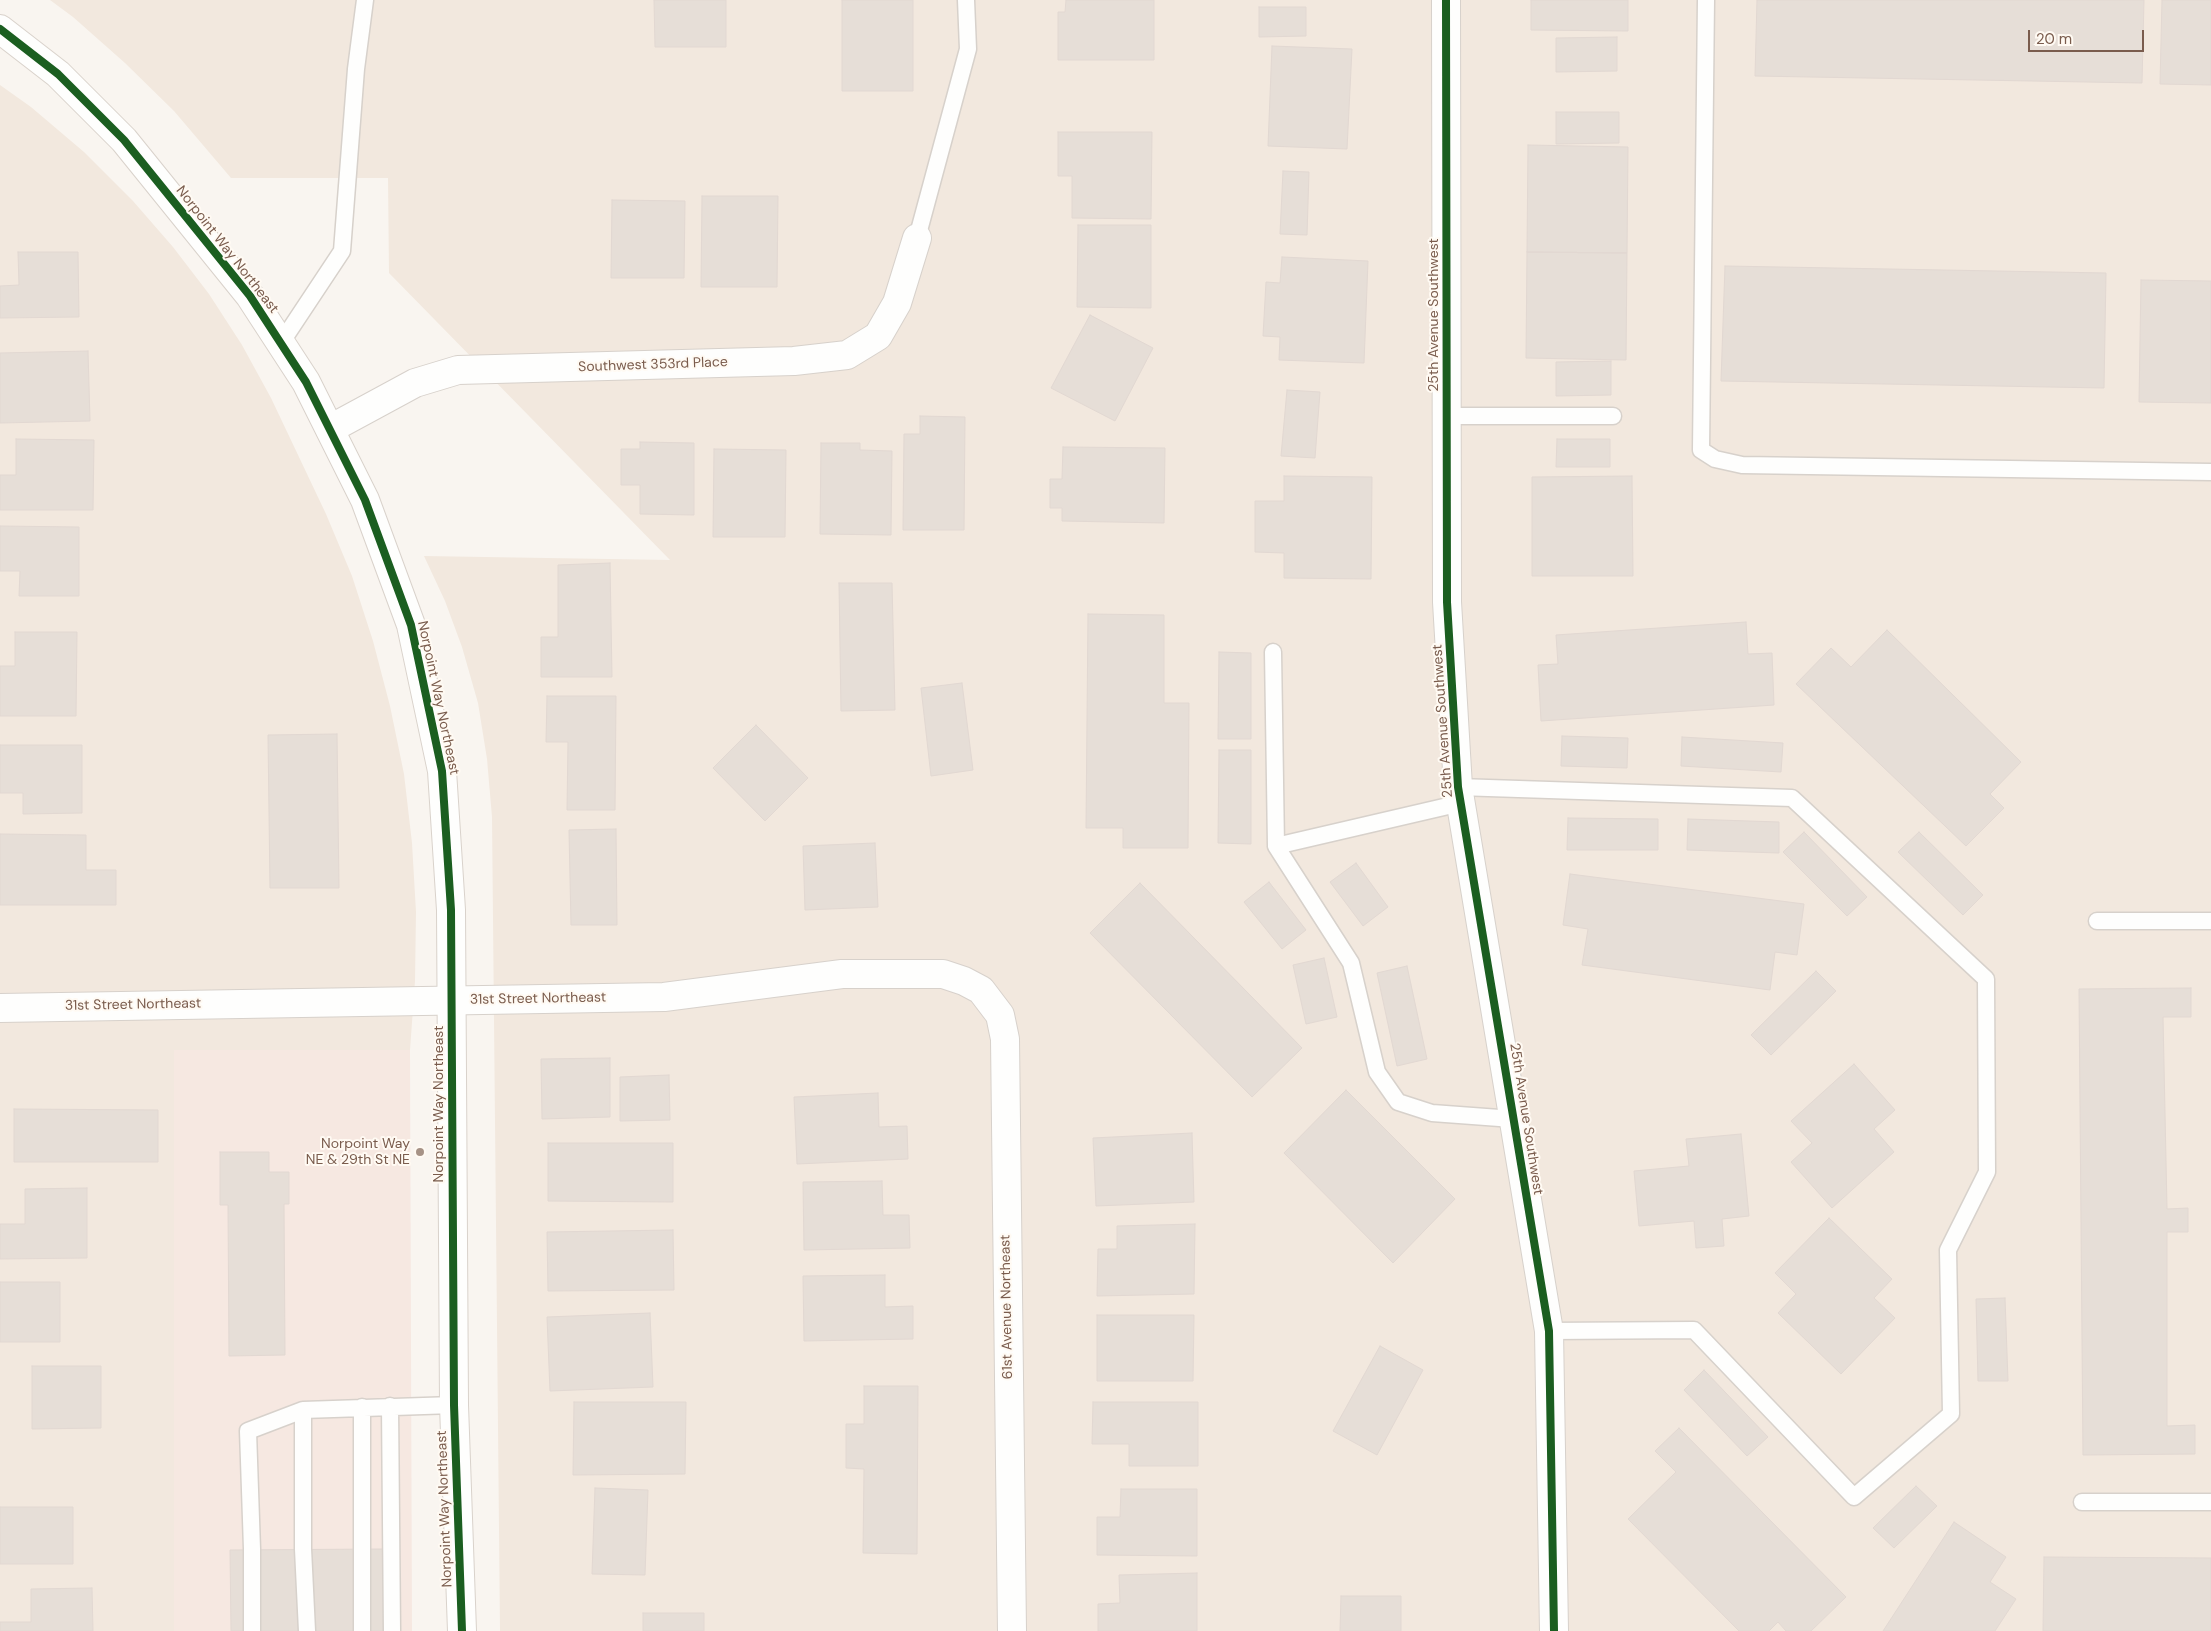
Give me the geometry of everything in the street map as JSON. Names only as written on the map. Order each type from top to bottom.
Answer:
[{"type":"street","name":"25th Avenue Southwest","points":[[1446,0],[1447,602],[1460,795],[1549,1331],[1554,1631]]},
{"type":"street","name":"Norpoint Way Northeast","points":[[0,29],[58,74],[124,140],[250,296],[306,382],[365,500],[412,625],[442,771],[451,910],[450,1000],[454,1405],[462,1631]]},
{"type":"street","name":"Southwest 353rd Place","points":[[330,429],[415,383],[458,370],[794,361],[847,355],[878,336],[897,303],[918,238]]},
{"type":"street","name":"31st Street Northeast","points":[[0,1008],[664,997],[842,974],[942,974],[964,981],[981,990]]},
{"type":"street","name":"61st Avenue Northeast","points":[[981,990],[1000,1016],[1005,1039],[1012,1631]]},
{"type":"lane","points":[[281,343],[342,251],[356,69],[365,0]]},
{"type":"lane","points":[[918,238],[968,49],[966,0]]},
{"type":"lane","points":[[1706,0],[1701,450],[1715,460],[1742,465],[2211,472]]},
{"type":"lane","points":[[1447,416],[1613,416]]},
{"type":"lane","points":[[1273,652],[1276,846],[1351,963],[1376,1072],[1398,1102],[1432,1113],[1513,1119]]},
{"type":"lane","points":[[1276,846],[1460,795],[1792,798],[1986,979],[1988,1172],[1948,1250],[1951,1414],[1854,1497],[1694,1330],[1549,1331]]},
{"type":"lane","points":[[2097,921],[2211,921]]},
{"type":"lane","points":[[252,1631],[252,1550],[248,1431],[304,1410],[454,1405]]},
{"type":"lane","points":[[390,1406],[392,1631]]},
{"type":"lane","points":[[362,1407],[362,1631]]},
{"type":"lane","points":[[304,1410],[303,1550],[307,1631]]},
{"type":"lane","points":[[2082,1502],[2211,1502]]},
{"type":"shaded area","points":[[50,0],[2211,0],[2211,1631],[500,1631],[492,817],[487,759],[478,703],[462,647],[445,601],[424,556],[670,560],[389,273],[388,178],[231,178],[174,111],[125,63],[73,17]]},
{"type":"shaded area","points":[[0,85],[31,107],[84,152],[133,201],[173,247],[209,294],[242,345],[271,398],[326,514],[352,576],[373,641],[390,706],[404,774],[412,843],[416,912],[415,981],[410,1050],[174,1051],[174,1631],[0,1631]]},
{"type":"shaded area","points":[[174,1050],[410,1050],[412,1631],[174,1631]]},
{"type":"building","points":[[654,0],[726,0],[726,47],[655,47]]},
{"type":"building","points":[[842,0],[913,0],[913,91],[842,91]]},
{"type":"building","points":[[1066,0],[1154,0],[1154,60],[1058,60],[1058,12],[1065,12]]},
{"type":"building","points":[[1531,0],[1628,0],[1628,31],[1531,30]]},
{"type":"building","points":[[1757,0],[2144,0],[2142,83],[1755,76]]},
{"type":"building","points":[[2162,0],[2211,0],[2211,85],[2160,84]]},
{"type":"building","points":[[1259,7],[1306,7],[1306,36],[1259,37]]},
{"type":"building","points":[[1617,37],[1617,71],[1556,72],[1556,38]]},
{"type":"building","points":[[1272,46],[1352,49],[1347,149],[1268,146]]},
{"type":"building","points":[[1556,112],[1619,112],[1619,143],[1556,144]]},
{"type":"building","points":[[1058,132],[1152,132],[1151,219],[1072,218],[1072,176],[1058,176]]},
{"type":"building","points":[[1528,145],[1628,147],[1627,253],[1527,252]]},
{"type":"building","points":[[1283,171],[1309,172],[1307,235],[1280,234]]},
{"type":"building","points":[[702,196],[778,196],[777,287],[701,287]]},
{"type":"building","points":[[612,200],[685,201],[684,278],[611,278]]},
{"type":"building","points":[[1078,225],[1151,225],[1151,308],[1077,307]]},
{"type":"building","points":[[18,252],[78,252],[79,317],[0,318],[0,286],[19,285]]},
{"type":"building","points":[[1527,252],[1627,253],[1626,360],[1526,358]]},
{"type":"building","points":[[1282,257],[1368,261],[1364,363],[1279,360],[1280,337],[1263,336],[1266,282],[1280,283]]},
{"type":"building","points":[[1725,266],[2106,273],[2104,388],[1721,381]]},
{"type":"building","points":[[2141,280],[2211,281],[2211,403],[2139,402]]},
{"type":"building","points":[[1090,315],[1153,348],[1115,421],[1051,388]]},
{"type":"building","points":[[88,351],[90,421],[0,423],[0,353]]},
{"type":"building","points":[[1611,361],[1611,395],[1556,396],[1556,362]]},
{"type":"building","points":[[1287,390],[1320,392],[1315,458],[1281,456]]},
{"type":"building","points":[[920,416],[965,417],[964,530],[903,530],[904,434],[920,434]]},
{"type":"building","points":[[16,439],[94,440],[93,510],[0,510],[0,475],[16,475]]},
{"type":"building","points":[[1557,439],[1610,439],[1610,467],[1556,467]]},
{"type":"building","points":[[640,442],[694,443],[694,515],[640,514],[640,485],[621,485],[621,449],[640,449]]},
{"type":"building","points":[[821,443],[860,443],[860,450],[892,451],[891,535],[820,534]]},
{"type":"building","points":[[1063,447],[1165,448],[1164,523],[1062,521],[1062,508],[1050,508],[1050,479],[1062,479]]},
{"type":"building","points":[[714,449],[786,450],[785,537],[713,537]]},
{"type":"building","points":[[1284,476],[1372,477],[1371,579],[1284,578],[1284,553],[1255,552],[1255,501],[1284,501]]},
{"type":"building","points":[[1632,476],[1633,576],[1532,576],[1532,477]]},
{"type":"building","points":[[0,526],[79,527],[79,596],[19,596],[20,571],[0,571]]},
{"type":"building","points":[[610,563],[612,677],[541,677],[541,637],[558,637],[558,565]]},
{"type":"building","points":[[839,583],[892,583],[895,710],[841,711]]},
{"type":"building","points":[[1088,614],[1164,615],[1164,703],[1189,703],[1188,848],[1123,848],[1123,828],[1086,828]]},
{"type":"building","points":[[1746,622],[1748,654],[1772,653],[1774,705],[1541,721],[1538,665],[1558,664],[1556,635]]},
{"type":"building","points":[[1887,630],[2021,762],[1990,794],[2004,808],[1966,846],[1796,684],[1831,648],[1851,667]]},
{"type":"building","points":[[15,632],[77,632],[76,716],[0,716],[0,666],[15,666]]},
{"type":"building","points":[[1219,652],[1251,653],[1251,739],[1218,739]]},
{"type":"building","points":[[962,683],[973,770],[931,776],[921,688]]},
{"type":"building","points":[[547,696],[616,696],[615,810],[567,810],[568,742],[546,742]]},
{"type":"building","points":[[756,725],[808,778],[765,821],[713,768]]},
{"type":"building","points":[[337,734],[339,888],[270,888],[268,735]]},
{"type":"building","points":[[1562,736],[1628,738],[1627,768],[1561,766]]},
{"type":"building","points":[[1682,737],[1783,743],[1781,772],[1681,766]]},
{"type":"building","points":[[0,745],[82,745],[82,813],[23,814],[23,793],[0,793]]},
{"type":"building","points":[[1219,750],[1251,750],[1251,844],[1218,843]]},
{"type":"building","points":[[1568,818],[1658,819],[1658,850],[1567,850]]},
{"type":"building","points":[[1688,819],[1779,822],[1779,853],[1687,850]]},
{"type":"building","points":[[616,829],[617,925],[571,925],[569,830]]},
{"type":"building","points":[[1804,832],[1867,897],[1847,916],[1783,852]]},
{"type":"building","points":[[1919,832],[1983,895],[1963,915],[1898,852]]},
{"type":"building","points":[[0,834],[86,835],[86,870],[116,870],[116,905],[0,905]]},
{"type":"building","points":[[875,843],[878,907],[805,910],[803,846]]},
{"type":"building","points":[[1356,863],[1388,907],[1363,926],[1330,882]]},
{"type":"building","points":[[1570,874],[1804,904],[1797,955],[1775,952],[1770,990],[1582,965],[1588,929],[1563,925]]},
{"type":"building","points":[[1269,882],[1306,930],[1282,949],[1244,902]]},
{"type":"building","points":[[1140,883],[1302,1048],[1252,1097],[1090,933]]},
{"type":"building","points":[[1324,958],[1337,1017],[1306,1024],[1293,965]]},
{"type":"building","points":[[1407,966],[1427,1059],[1397,1066],[1377,973]]},
{"type":"building","points":[[1816,971],[1836,991],[1771,1055],[1751,1035]]},
{"type":"building","points":[[2191,988],[2191,1017],[2163,1017],[2167,1209],[2188,1208],[2188,1232],[2167,1232],[2167,1426],[2195,1425],[2195,1454],[2083,1455],[2079,989]]},
{"type":"building","points":[[610,1058],[610,1117],[542,1119],[541,1059]]},
{"type":"building","points":[[1854,1064],[1895,1110],[1874,1129],[1894,1152],[1832,1208],[1791,1162],[1812,1143],[1791,1121]]},
{"type":"building","points":[[669,1075],[670,1120],[620,1121],[620,1077]]},
{"type":"building","points":[[1346,1090],[1455,1199],[1393,1263],[1284,1153]]},
{"type":"building","points":[[878,1093],[879,1127],[907,1126],[908,1159],[797,1164],[794,1097]]},
{"type":"building","points":[[14,1109],[158,1110],[158,1162],[14,1162]]},
{"type":"building","points":[[1192,1133],[1194,1202],[1096,1206],[1093,1138]]},
{"type":"building","points":[[1741,1134],[1749,1216],[1722,1219],[1724,1246],[1696,1248],[1694,1221],[1639,1226],[1634,1171],[1689,1166],[1686,1139]]},
{"type":"building","points":[[548,1143],[673,1143],[673,1202],[548,1201]]},
{"type":"building","points":[[220,1152],[269,1152],[269,1172],[289,1172],[289,1204],[284,1204],[285,1355],[229,1356],[228,1205],[220,1205]]},
{"type":"building","points":[[882,1181],[883,1215],[909,1215],[910,1248],[804,1250],[803,1182]]},
{"type":"building","points":[[87,1188],[87,1258],[0,1259],[0,1224],[25,1224],[25,1189]]},
{"type":"building","points":[[1829,1218],[1892,1279],[1874,1298],[1895,1318],[1841,1374],[1778,1313],[1796,1294],[1775,1273]]},
{"type":"building","points":[[1195,1224],[1194,1294],[1097,1296],[1098,1249],[1117,1249],[1117,1226]]},
{"type":"building","points":[[673,1230],[674,1290],[548,1291],[547,1232]]},
{"type":"building","points":[[885,1275],[885,1307],[913,1306],[913,1339],[804,1341],[803,1276]]},
{"type":"building","points":[[0,1282],[60,1282],[60,1342],[0,1342]]},
{"type":"building","points":[[2005,1298],[2008,1381],[1978,1381],[1976,1299]]},
{"type":"building","points":[[650,1313],[653,1387],[550,1391],[547,1317]]},
{"type":"building","points":[[1097,1315],[1194,1315],[1193,1381],[1097,1381]]},
{"type":"building","points":[[1380,1346],[1423,1370],[1377,1455],[1333,1431]]},
{"type":"building","points":[[32,1366],[101,1366],[101,1428],[32,1429]]},
{"type":"building","points":[[1704,1370],[1768,1437],[1747,1456],[1684,1390]]},
{"type":"building","points":[[864,1386],[918,1386],[917,1554],[863,1553],[864,1469],[846,1468],[846,1424],[864,1424]]},
{"type":"building","points":[[574,1402],[686,1402],[685,1474],[573,1475]]},
{"type":"building","points":[[1093,1402],[1198,1402],[1198,1466],[1129,1466],[1129,1444],[1092,1444]]},
{"type":"building","points":[[1679,1428],[1846,1597],[1811,1631],[1786,1631],[1778,1622],[1769,1631],[1739,1631],[1628,1519],[1676,1472],[1655,1451]]},
{"type":"building","points":[[1916,1486],[1937,1506],[1894,1548],[1873,1528]]},
{"type":"building","points":[[595,1488],[648,1490],[645,1575],[592,1574]]},
{"type":"building","points":[[1121,1489],[1197,1489],[1197,1556],[1097,1555],[1097,1517],[1120,1517]]},
{"type":"building","points":[[0,1507],[73,1507],[73,1564],[0,1564]]},
{"type":"building","points":[[1954,1522],[2006,1557],[1990,1582],[2016,1599],[1995,1631],[1883,1631]]},
{"type":"building","points":[[383,1549],[384,1631],[231,1631],[230,1550]]},
{"type":"building","points":[[2044,1557],[2211,1558],[2211,1631],[2043,1631]]},
{"type":"building","points":[[1197,1573],[1197,1631],[1098,1631],[1098,1604],[1120,1603],[1119,1575]]},
{"type":"building","points":[[92,1588],[93,1631],[0,1631],[0,1622],[31,1622],[31,1589]]},
{"type":"building","points":[[1341,1596],[1401,1596],[1401,1631],[1340,1631]]},
{"type":"building","points":[[643,1613],[704,1613],[704,1631],[643,1631]]},
{"type":"cycle path","points":[[1446,0],[1447,602],[1458,787],[1549,1331],[1554,1631]]},
{"type":"cycle path","points":[[0,29],[58,74],[124,140],[250,296],[306,382],[365,500],[411,625],[442,771],[451,910],[454,1405],[462,1631]]},
{"type":"place","name":"Norpoint Way NE & 29th St NE","points":[[420,1152]]}]
